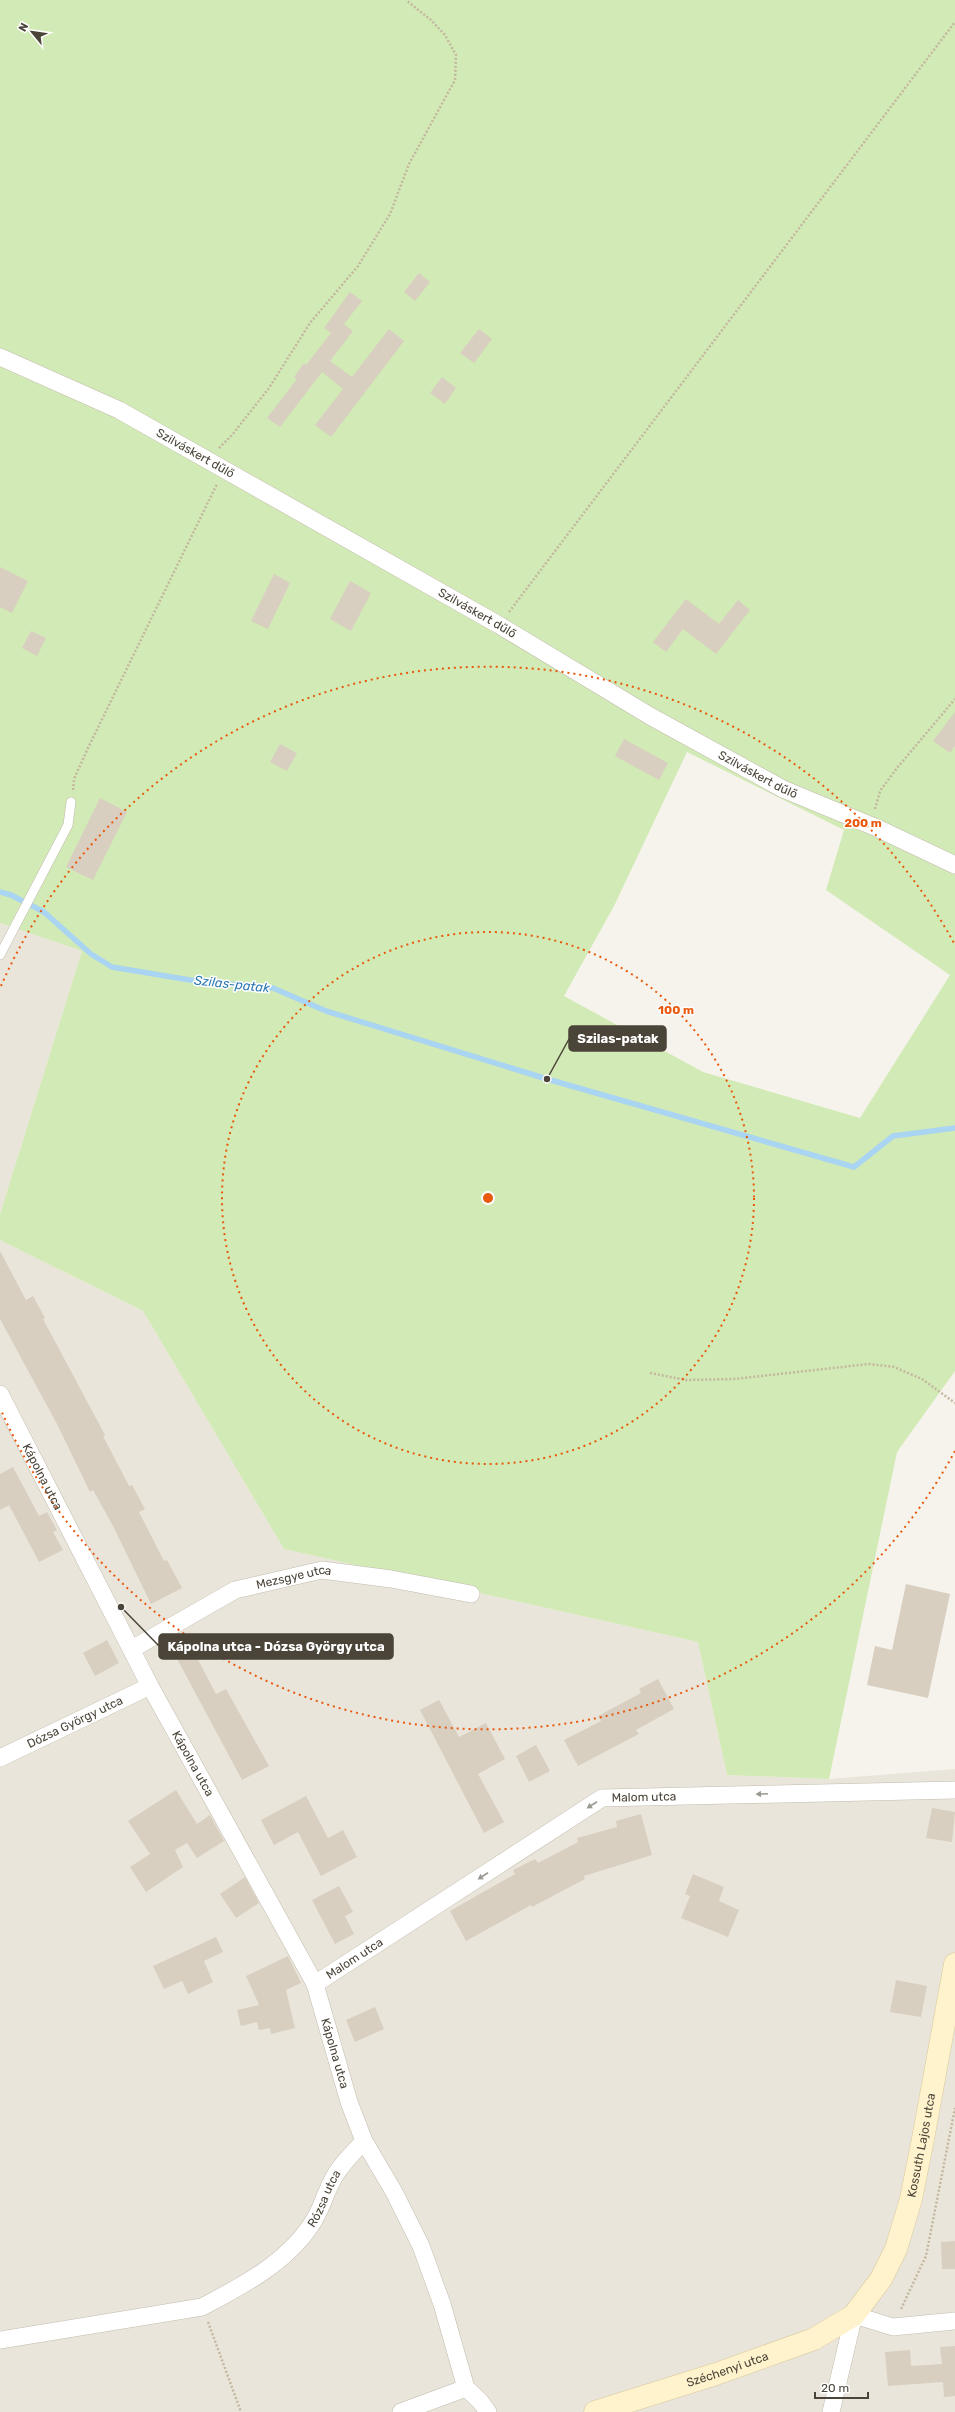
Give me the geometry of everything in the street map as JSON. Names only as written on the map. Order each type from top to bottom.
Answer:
[{"type":"main road","name":"Kossuth Lajos utca","points":[[854,2315],[881,2279],[896,2249],[911,2199],[955,1964]]},
{"type":"main road","name":"Széchenyi utca","points":[[595,2412],[716,2374],[814,2339],[854,2315]]},
{"type":"street","name":"Szilváskert dűlő","points":[[0,357],[119,410],[499,625],[650,716],[783,789],[877,828],[955,865]]},
{"type":"street","name":"Kápolna utca","points":[[0,1394],[150,1686],[315,1984],[349,2102],[364,2141]]},
{"type":"street","name":"Mezsgye utca","points":[[132,1649],[235,1590],[322,1570],[391,1579],[471,1594]]},
{"type":"street","name":"Dózsa György utca","points":[[0,1758],[150,1686]]},
{"type":"street","name":"Malom utca","points":[[315,1984],[602,1798],[955,1790]]},
{"type":"street","points":[[364,2141],[394,2192],[422,2246],[442,2304],[466,2388],[480,2401],[488,2412]]},
{"type":"street","name":"Rózsa utca","points":[[0,2340],[202,2307],[256,2276],[277,2261],[297,2243],[311,2226],[323,2205],[332,2180],[364,2141]]},
{"type":"street","points":[[831,2412],[854,2315],[893,2327],[955,2321]]},
{"type":"street","points":[[401,2412],[466,2388]]},
{"type":"lane","points":[[0,955],[68,824],[71,802]]},
{"type":"path","points":[[200,456],[217,449],[232,435],[268,388],[310,323],[358,266],[390,214],[409,164],[449,93],[456,74],[456,55],[445,36],[431,20],[406,0]]},
{"type":"path","points":[[499,625],[955,22]]},
{"type":"path","points":[[71,802],[74,779],[88,748],[195,525],[224,469]]},
{"type":"path","points":[[877,828],[875,809],[880,791],[897,768],[955,699]]},
{"type":"path","points":[[650,1372],[686,1380],[734,1379],[869,1364],[894,1367],[922,1379],[955,1403]]},
{"type":"path","points":[[893,2327],[926,2256],[955,2108]]},
{"type":"path","points":[[202,2307],[227,2368],[233,2391],[241,2412]]},
{"type":"shaded area","points":[[0,923],[82,951],[0,1214]]},
{"type":"shaded area","points":[[0,1240],[143,1311],[284,1549],[698,1642],[727,1775],[829,1779],[955,1769],[955,2412],[0,2412]]},
{"type":"green space","points":[[0,0],[955,0],[955,1371],[897,1452],[829,1779],[727,1775],[698,1642],[284,1549],[143,1311],[0,1240],[0,1214],[82,951],[0,923]],"holes":[[[687,752],[844,830],[826,890],[950,975],[860,1118],[703,1072],[564,996],[614,906]]]},
{"type":"building","points":[[419,273],[430,282],[415,301],[404,292]]},
{"type":"building","points":[[350,292],[362,301],[344,324],[353,331],[330,361],[352,377],[389,329],[404,341],[331,437],[315,425],[343,389],[322,372],[280,427],[267,418],[297,379],[294,377],[304,363],[306,365],[331,333],[324,328]]},
{"type":"building","points":[[479,329],[492,339],[474,363],[460,353]]},
{"type":"building","points":[[442,377],[456,388],[445,404],[430,393]]},
{"type":"building","points":[[0,567],[28,581],[12,613],[0,607]]},
{"type":"building","points":[[274,574],[290,583],[268,629],[251,621]]},
{"type":"building","points":[[350,581],[371,593],[351,631],[330,619]]},
{"type":"building","points":[[686,599],[719,624],[738,600],[750,610],[716,654],[683,629],[666,652],[653,642]]},
{"type":"building","points":[[31,631],[46,638],[37,656],[22,648]]},
{"type":"building","points":[[955,712],[955,746],[950,753],[933,741]]},
{"type":"building","points":[[624,739],[668,763],[659,780],[615,756]]},
{"type":"building","points":[[280,744],[297,753],[287,771],[270,762]]},
{"type":"building","points":[[100,798],[127,812],[93,880],[66,867]]},
{"type":"building","points":[[0,1251],[26,1300],[33,1296],[45,1318],[43,1319],[105,1435],[103,1436],[129,1486],[132,1485],[145,1509],[139,1512],[164,1561],[167,1560],[182,1588],[151,1604],[113,1526],[93,1490],[90,1492],[57,1424],[0,1319]]},
{"type":"building","points":[[13,1467],[39,1516],[47,1512],[57,1530],[53,1532],[63,1550],[39,1562],[9,1505],[0,1510],[0,1474]]},
{"type":"building","points":[[906,1584],[950,1594],[928,1698],[867,1685],[875,1646],[892,1650]]},
{"type":"building","points":[[184,1633],[216,1694],[226,1689],[269,1766],[242,1780],[168,1642]]},
{"type":"building","points":[[107,1640],[119,1663],[95,1676],[83,1653]]},
{"type":"building","points":[[658,1679],[674,1709],[636,1730],[639,1734],[578,1766],[564,1740],[601,1721],[598,1716],[641,1693],[639,1689]]},
{"type":"building","points":[[439,1700],[459,1737],[486,1723],[505,1759],[478,1774],[504,1822],[484,1833],[420,1710]]},
{"type":"building","points":[[536,1745],[550,1771],[529,1782],[516,1756]]},
{"type":"building","points":[[176,1790],[197,1824],[210,1815],[224,1841],[197,1858],[187,1843],[175,1850],[183,1867],[146,1892],[130,1867],[150,1854],[128,1821]]},
{"type":"building","points":[[306,1796],[328,1838],[343,1830],[357,1857],[321,1876],[298,1832],[274,1845],[261,1820]]},
{"type":"building","points":[[932,1808],[955,1812],[952,1842],[926,1838]]},
{"type":"building","points":[[641,1814],[652,1855],[584,1876],[585,1879],[532,1907],[531,1905],[466,1941],[450,1911],[515,1874],[513,1870],[535,1859],[538,1863],[578,1842],[577,1838],[617,1827],[616,1821]]},
{"type":"building","points":[[693,1874],[724,1887],[719,1901],[739,1910],[728,1937],[681,1918],[690,1896],[685,1894]]},
{"type":"building","points":[[245,1877],[259,1903],[236,1918],[220,1894]]},
{"type":"building","points":[[339,1886],[353,1912],[345,1916],[354,1934],[335,1944],[312,1900]]},
{"type":"building","points":[[216,1937],[223,1952],[204,1961],[213,1982],[188,1994],[182,1981],[164,1989],[153,1966]]},
{"type":"building","points":[[288,1956],[301,1983],[286,1990],[295,2028],[271,2034],[270,2028],[259,2030],[257,2022],[241,2026],[237,2010],[259,2005],[246,1976]]},
{"type":"building","points":[[896,1980],[927,1986],[921,2017],[890,2012]]},
{"type":"building","points":[[375,2007],[384,2029],[355,2042],[346,2020]]},
{"type":"building","points":[[955,2241],[955,2269],[942,2269],[941,2242]]},
{"type":"building","points":[[955,2346],[955,2396],[944,2397],[943,2382],[888,2386],[885,2352],[910,2350],[911,2366],[942,2364],[940,2347]]},
{"type":"waterway","name":"Szilas-patak","points":[[0,892],[11,895],[44,912],[91,954],[112,967],[196,981],[273,988],[326,1011],[547,1079],[854,1167],[893,1136],[955,1128]]},
{"type":"place","name":"Szilas-patak","points":[[547,1079]]},
{"type":"place","name":"Kápolna utca - Dózsa György utca","points":[[121,1607]]}]
